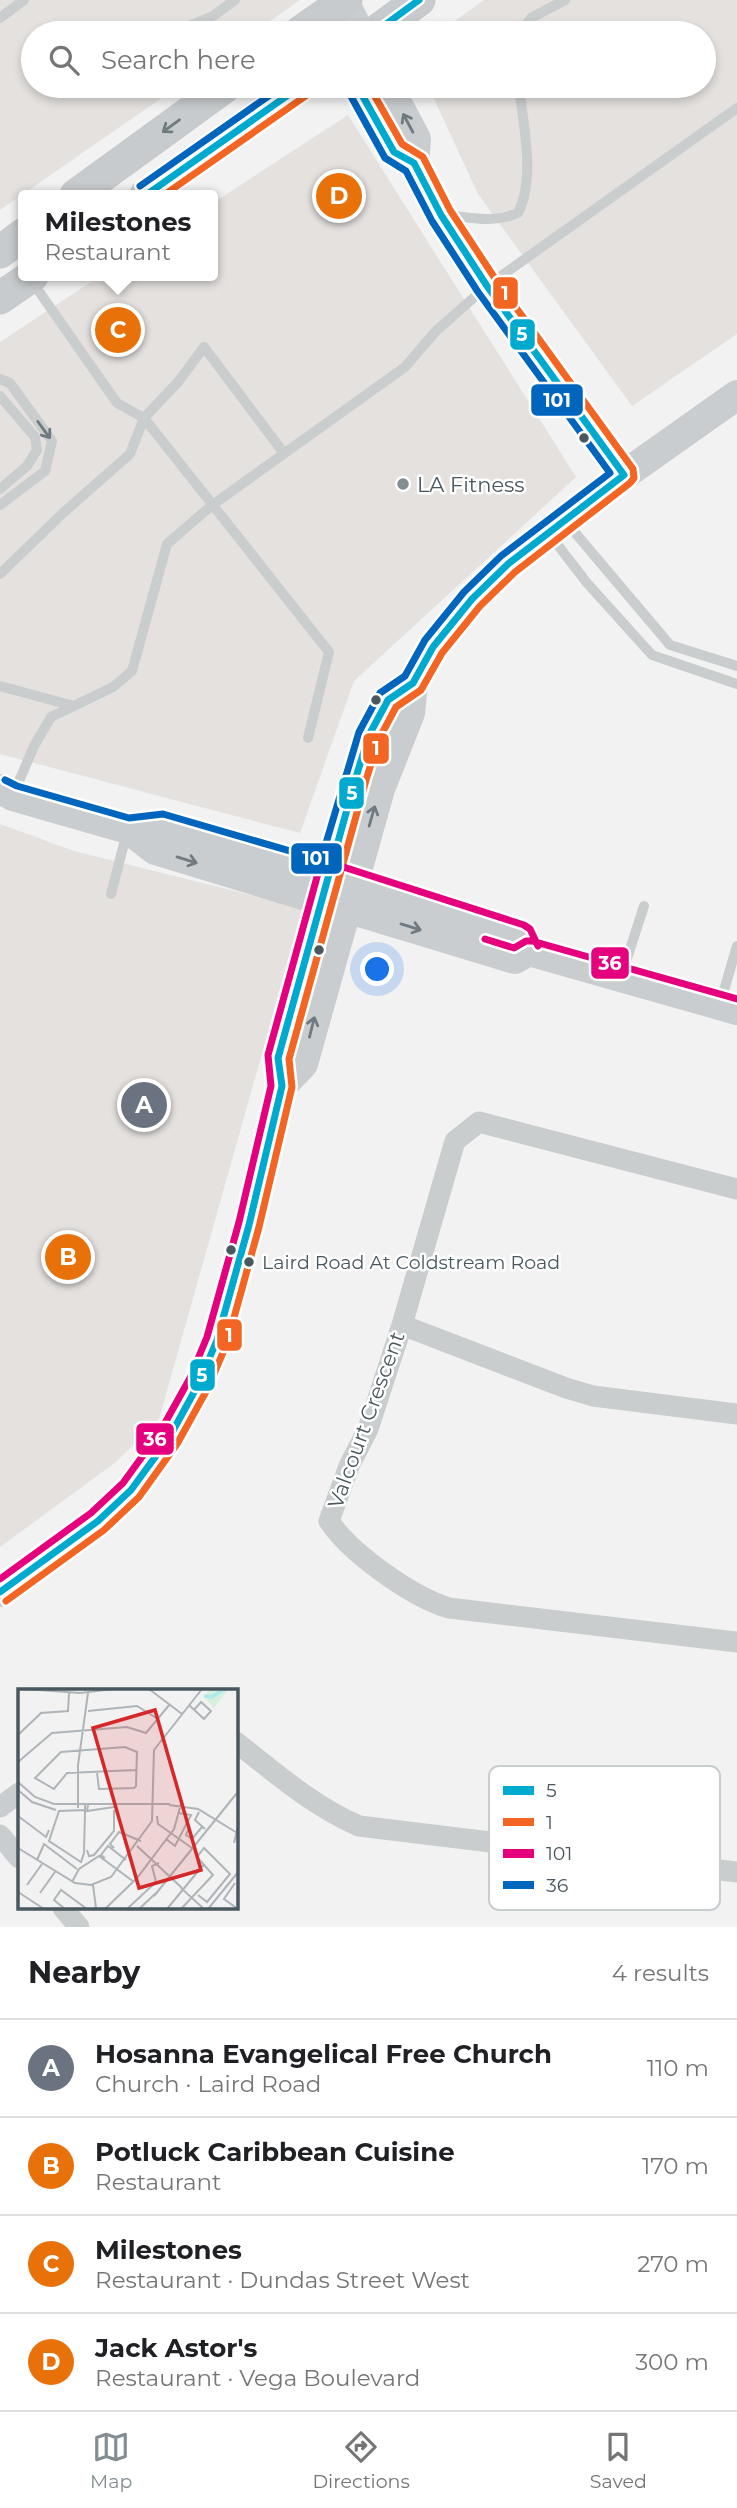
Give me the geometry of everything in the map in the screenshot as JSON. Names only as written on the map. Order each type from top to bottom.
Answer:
[{"type":"main road","points":[[339,18],[419,0]]},
{"type":"main road","points":[[83,190],[209,98]]},
{"type":"main road","points":[[153,190],[283,98]]},
{"type":"main road","points":[[0,252],[18,238]]},
{"type":"main road","points":[[0,298],[25,281]]},
{"type":"street","points":[[364,98],[394,152],[414,163]]},
{"type":"street","points":[[394,98],[416,139],[414,163],[441,215],[487,286],[624,475]]},
{"type":"street","points":[[0,1592],[98,1521],[131,1490],[169,1438],[199,1383],[217,1340],[249,1225],[282,1086],[278,1058],[337,890],[410,712],[413,683],[433,647],[472,599],[509,564],[624,475],[737,396]]},
{"type":"street","points":[[6,792],[128,828],[155,850],[337,890],[515,959],[529,951],[728,1007]]},
{"type":"street","name":"Valcourt Crescent","points":[[737,1189],[480,1122],[455,1141],[402,1325],[368,1429],[349,1466],[329,1521],[340,1538],[409,1591],[449,1608],[737,1643]]},
{"type":"street","points":[[402,1325],[593,1396],[737,1414]]},
{"type":"street","points":[[238,1744],[313,1801],[359,1826],[489,1842]]},
{"type":"street","points":[[0,1807],[18,1794]]},
{"type":"street","points":[[0,1835],[18,1857]]},
{"type":"street","points":[[65,1910],[79,1927]]},
{"type":"lane","points":[[0,18],[24,0]]},
{"type":"lane","points":[[201,21],[235,0]]},
{"type":"lane","points":[[529,21],[565,0]]},
{"type":"lane","points":[[441,215],[488,220],[504,219],[518,214],[525,200],[528,181],[520,98]]},
{"type":"lane","points":[[6,792],[51,717],[113,687],[132,671],[167,544],[211,506],[283,452],[405,367],[436,331],[487,286],[737,108]]},
{"type":"lane","points":[[34,281],[117,403],[144,418],[329,652],[308,738]]},
{"type":"lane","points":[[0,574],[130,454],[144,418],[204,347],[283,452]]},
{"type":"lane","points":[[0,379],[10,383],[52,440],[45,471],[0,505]]},
{"type":"lane","points":[[0,396],[35,437],[37,450],[27,466],[0,490],[15,495]]},
{"type":"lane","points":[[556,527],[670,645],[737,666]]},
{"type":"lane","points":[[556,527],[587,583],[652,655],[737,684]]},
{"type":"lane","points":[[0,686],[74,706]]},
{"type":"lane","points":[[111,894],[128,828]]},
{"type":"lane","points":[[621,977],[644,906]]},
{"type":"lane","points":[[728,1007],[737,946]]},
{"type":"shaded area","points":[[0,0],[300,0],[270,21],[21,21],[21,98],[162,98],[29,190],[18,190],[18,198],[0,210]]},
{"type":"shaded area","points":[[484,0],[737,0],[737,334],[632,406],[478,194],[434,98],[716,98],[716,21],[455,21]]},
{"type":"shaded area","points":[[348,115],[576,477],[354,681],[300,833],[0,754],[0,342],[92,281],[218,281],[218,200]]},
{"type":"shaded area","points":[[0,824],[74,851],[303,908],[159,1419],[116,1462],[0,1547]]},
{"type":"transit line","name":"5","points":[[390,21],[419,0]]},
{"type":"transit line","name":"101","points":[[140,186],[266,98]]},
{"type":"transit line","name":"5","points":[[153,190],[284,98]]},
{"type":"transit line","name":"1","points":[[171,190],[303,98]]},
{"type":"transit line","name":"101","points":[[5,780],[17,786],[129,818],[163,814],[321,860],[359,732],[380,693],[405,676],[425,640],[464,592],[501,556],[610,473],[478,292],[432,221],[406,171],[385,158],[352,98]]},
{"type":"transit line","name":"5","points":[[0,1592],[98,1521],[131,1490],[169,1438],[199,1383],[217,1340],[249,1225],[282,1086],[278,1058],[356,777],[369,735],[388,700],[413,683],[433,647],[472,599],[508,564],[624,475],[487,286],[441,215],[414,163],[394,152],[364,98]]},
{"type":"transit line","name":"1","points":[[6,1601],[104,1530],[139,1497],[177,1444],[208,1388],[227,1343],[259,1227],[292,1087],[289,1059],[366,780],[379,739],[396,707],[421,690],[442,653],[480,606],[515,572],[634,478],[633,469],[496,280],[450,210],[423,157],[402,144],[376,98]]},
{"type":"transit line","name":"36","points":[[0,1579],[91,1513],[123,1483],[160,1432],[190,1378],[207,1337],[239,1222],[271,1086],[268,1055],[320,866],[331,863],[524,925],[530,929],[538,946]]},
{"type":"transit line","name":"36","points":[[485,939],[514,948],[526,941],[532,941],[737,999]]},
{"type":"place","name":"Jack Astor's","points":[[339,196]]},
{"type":"place","name":"Milestones","points":[[118,330]]},
{"type":"place","name":"LA Fitness","points":[[403,484]]},
{"type":"place","name":"Hosanna Evangelical Free Church","points":[[144,1105]]},
{"type":"place","name":"Potluck Caribbean Cuisine","points":[[68,1257]]},
{"type":"place","name":"Laird Road At Coldstream Road","points":[[249,1262]]}]
